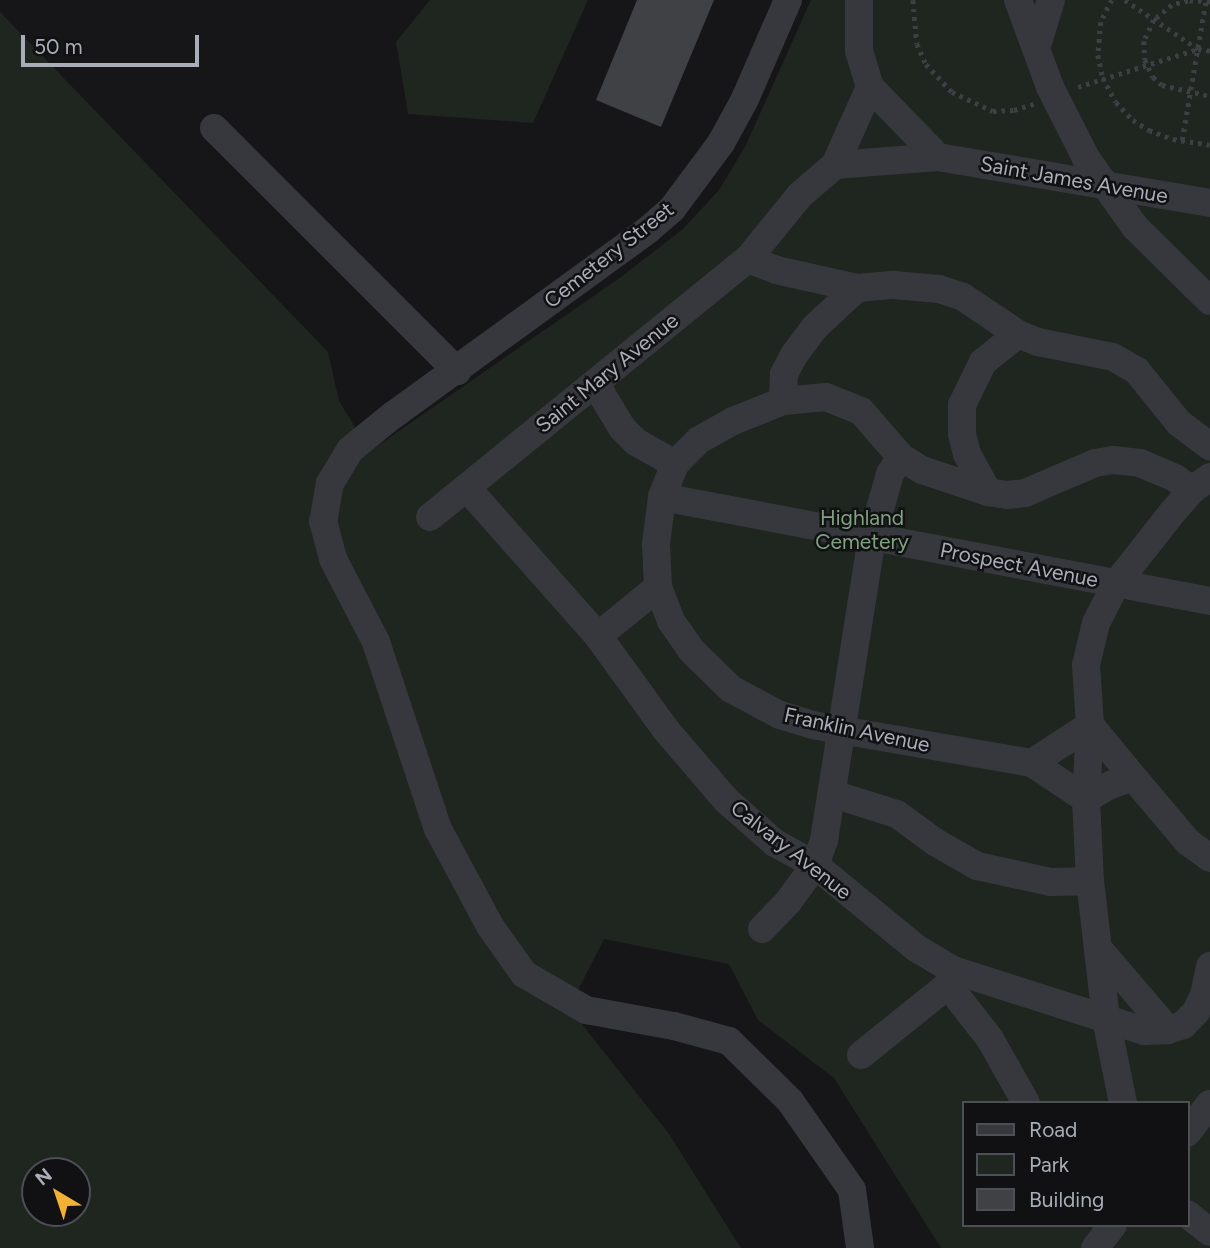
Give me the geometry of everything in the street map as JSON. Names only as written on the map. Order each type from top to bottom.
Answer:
[{"type":"lane","name":"Cemetery Street","points":[[788,0],[727,132],[697,178],[672,209],[648,230],[393,415],[350,450],[330,482],[323,521],[333,559],[376,642],[438,829],[490,926],[524,974],[586,1010],[674,1026],[729,1041],[781,1093],[852,1191],[860,1248]]},
{"type":"lane","points":[[859,0],[859,51],[870,87],[938,157]]},
{"type":"lane","points":[[1018,0],[1054,96],[1086,158],[1135,227],[1210,301]]},
{"type":"lane","points":[[1036,49],[1051,0]]},
{"type":"lane","points":[[835,165],[870,87]]},
{"type":"lane","points":[[214,128],[457,371]]},
{"type":"lane","name":"Saint James Avenue","points":[[835,165],[938,157],[1210,203]]},
{"type":"lane","name":"Saint Mary Avenue","points":[[430,517],[748,259],[800,195],[835,165]]},
{"type":"lane","points":[[748,259],[776,271],[857,289],[894,285],[939,289],[963,297],[1018,334],[1050,345],[1093,352],[1126,363],[1153,387],[1179,423],[1210,446]]},
{"type":"lane","points":[[783,401],[784,374],[794,355],[815,327],[857,289]]},
{"type":"lane","points":[[988,492],[967,454],[962,434],[962,405],[983,362],[1018,334]]},
{"type":"lane","points":[[595,383],[622,428],[636,442],[675,464],[699,440],[716,430],[783,401],[827,397],[852,405],[871,419],[901,457],[946,480],[988,492],[1007,495],[1026,493],[1095,463],[1113,460],[1140,463],[1175,478],[1201,484],[1148,541],[1116,584],[1097,623],[1088,653],[1090,725],[1086,799],[1090,881],[1106,1019],[1123,1101]]},
{"type":"lane","points":[[762,929],[788,902],[815,865],[824,840],[872,537],[890,474],[901,457]]},
{"type":"lane","name":"Franklin Avenue","points":[[675,464],[662,498],[656,544],[658,587],[671,621],[691,650],[731,689],[780,715],[843,730],[1032,763],[1086,799]]},
{"type":"lane","name":"Calvary Avenue","points":[[467,488],[598,636],[666,730],[726,800],[775,843],[815,865],[951,977],[1106,1019],[1133,1030],[1168,1030]]},
{"type":"lane","name":"Prospect Avenue","points":[[662,498],[1210,601]]},
{"type":"lane","points":[[598,636],[658,587]]},
{"type":"lane","points":[[1032,763],[1090,725]]},
{"type":"lane","points":[[1090,725],[1188,842],[1210,858]]},
{"type":"lane","points":[[1086,799],[1110,785],[1133,777]]},
{"type":"lane","points":[[833,794],[897,814],[952,853],[977,866],[1051,881],[1090,881]]},
{"type":"lane","points":[[1098,948],[1168,1030],[1183,1026],[1196,1012],[1204,995],[1210,966]]},
{"type":"lane","points":[[861,1055],[951,977],[1025,1101]]},
{"type":"lane","points":[[1189,1130],[1210,1104]]},
{"type":"lane","points":[[1189,1216],[1210,1232]]},
{"type":"lane","points":[[1095,1248],[1112,1227]]},
{"type":"path","points":[[913,0],[916,44],[926,64],[952,92],[993,111],[1014,110],[1103,78],[1198,49]]},
{"type":"path","points":[[1112,0],[1101,22],[1098,55],[1103,78],[1116,102],[1133,120],[1149,130],[1210,145]]},
{"type":"path","points":[[1125,0],[1198,49],[1210,51]]},
{"type":"path","points":[[1182,140],[1191,93],[1207,1],[1172,5],[1154,20],[1144,41],[1147,64],[1153,77],[1161,85],[1191,93],[1210,96]]},
{"type":"green space","points":[[430,0],[588,0],[533,123],[408,114],[396,42]]},
{"type":"green space","name":"Highland Cemetery","points":[[811,0],[1210,0],[1210,1248],[941,1248],[834,1078],[758,1020],[729,964],[604,939],[569,1008],[669,1134],[741,1248],[0,1248],[0,12],[328,352],[339,401],[370,451],[621,277],[683,229],[719,190],[745,147]]},
{"type":"building","points":[[637,0],[714,0],[661,127],[596,100]]}]
